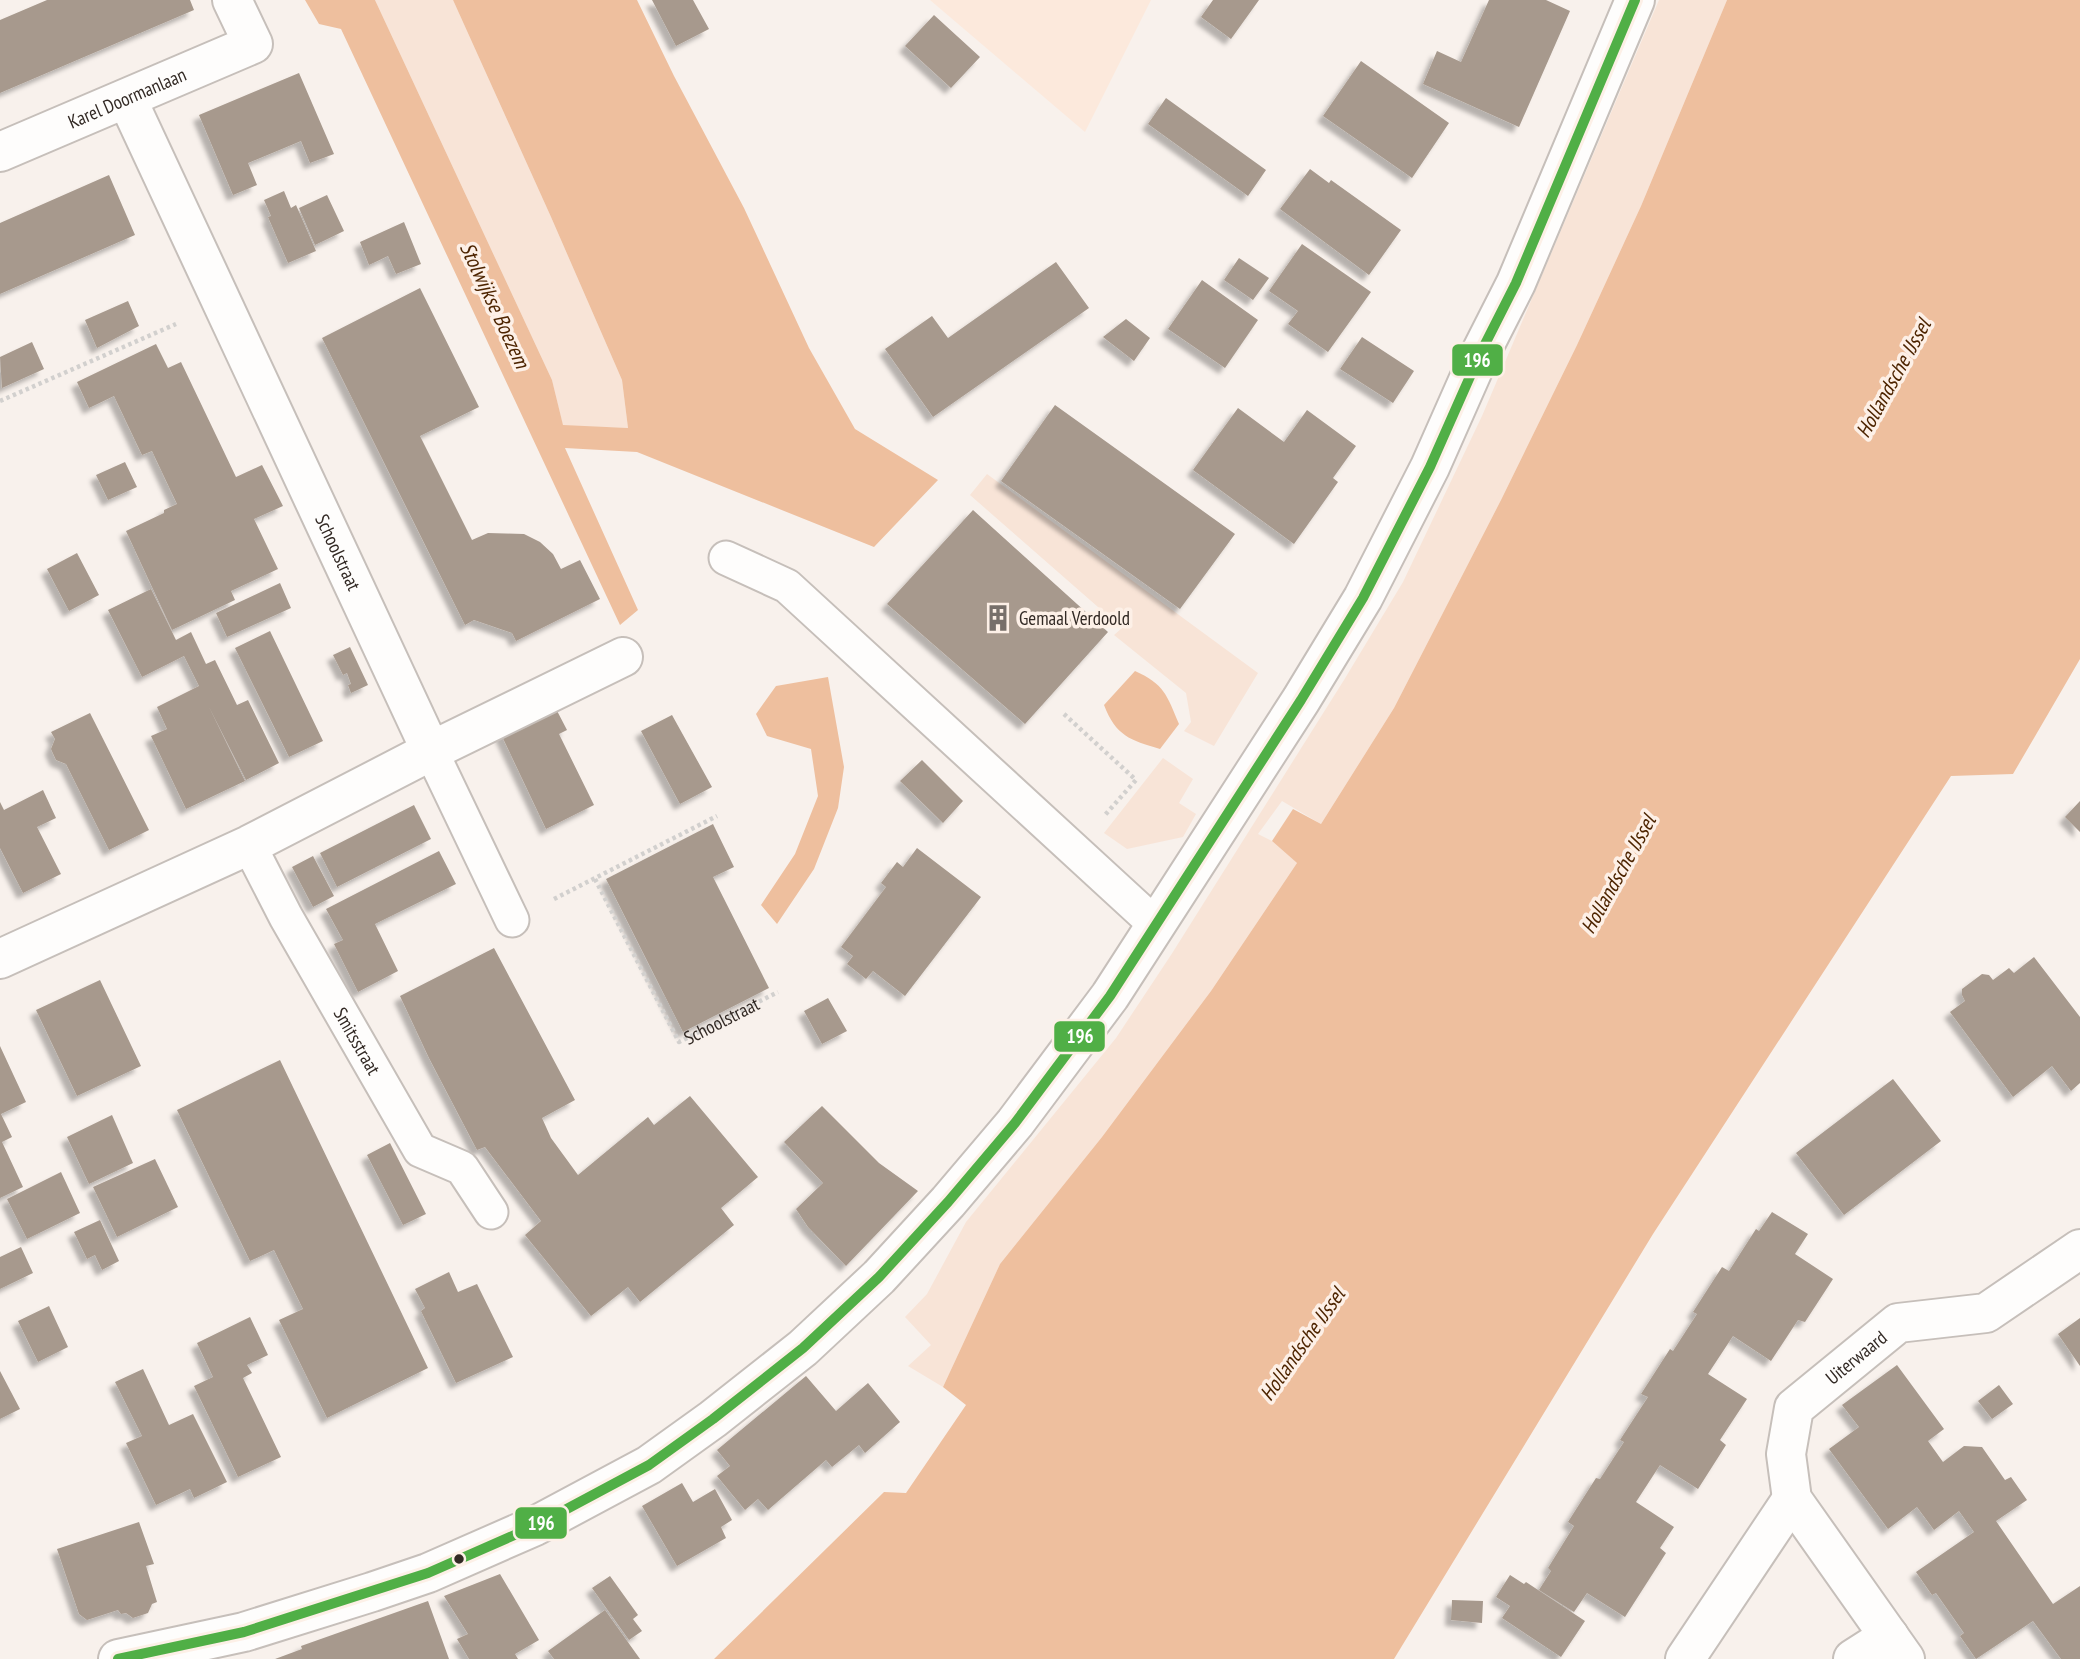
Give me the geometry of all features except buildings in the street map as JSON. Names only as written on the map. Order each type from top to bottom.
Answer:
[{"type":"street","name":"Karel Doormanlaan","points":[[0,152],[254,44],[232,0]]},
{"type":"street","points":[[118,1659],[244,1632],[428,1573],[535,1525],[649,1465],[803,1348],[879,1277],[948,1202],[1015,1123],[1110,996],[1301,700],[1363,598],[1430,467],[1480,354],[1516,283],[1635,0]]},
{"type":"street","name":"Schoolstraat","points":[[127,99],[431,751]]},
{"type":"street","points":[[0,959],[249,845],[431,751],[623,657]]},
{"type":"street","name":"Uiterwaard","points":[[1853,1659],[1897,1647],[1792,1499],[1786,1454],[1794,1408],[1898,1323],[1986,1313],[2080,1249]]},
{"type":"street","points":[[1685,1659],[1792,1499]]},
{"type":"lane","points":[[726,558],[787,586],[1156,925]]},
{"type":"lane","name":"Schoolstraat","points":[[431,751],[512,920]]},
{"type":"lane","name":"Smitsstraat","points":[[249,845],[286,917],[420,1150],[462,1168],[491,1212]]},
{"type":"path","points":[[0,401],[221,304]]},
{"type":"path","points":[[1064,714],[1136,780],[1074,850]]},
{"type":"path","points":[[512,920],[717,816]]},
{"type":"path","name":"Schoolstraat","points":[[596,879],[679,1042],[778,992]]},
{"type":"shaded area","points":[[375,0],[453,0],[622,380],[628,428],[563,426],[552,380]]},
{"type":"shaded area","points":[[930,0],[1151,0],[1085,132]]},
{"type":"shaded area","points":[[1659,0],[1727,0],[1641,206],[1577,345],[1394,708],[1321,824],[1282,801],[1258,834],[1272,841],[1297,863],[1211,991],[1102,1137],[1000,1264],[943,1387],[908,1366],[931,1345],[905,1317],[927,1294],[966,1222],[1116,1038],[1171,955],[1403,582],[1482,416]]},
{"type":"shaded area","points":[[987,474],[1258,673],[1214,746],[1184,731],[1191,722],[1186,693],[1114,635],[1122,628],[970,495]]},
{"type":"shaded area","points":[[1163,758],[1193,779],[1179,803],[1196,814],[1183,837],[1127,849],[1104,833]]},
{"type":"water","name":"Stolwijkse Boezem","points":[[305,0],[375,0],[552,380],[563,425],[628,428],[622,380],[453,0],[637,0],[744,208],[809,348],[855,429],[938,480],[874,547],[637,452],[565,448],[638,610],[620,625],[341,29],[319,24]]},
{"type":"water","name":"Hollandsche IJssel","points":[[1727,0],[2080,0],[2080,659],[2013,774],[1951,776],[1653,1234],[1394,1659],[714,1659],[884,1492],[906,1493],[966,1405],[943,1387],[1000,1264],[1102,1137],[1211,991],[1297,863],[1272,841],[1293,809],[1321,824],[1394,708],[1577,345],[1641,206]]},
{"type":"water","points":[[1135,671],[1159,686],[1179,724],[1160,749],[1125,735],[1114,724],[1104,705]]},
{"type":"water","points":[[828,677],[844,767],[838,808],[814,869],[777,924],[761,905],[795,854],[818,796],[811,749],[767,736],[756,714],[776,686]]},
{"type":"transit line","name":"196","points":[[118,1659],[244,1632],[428,1573],[535,1526],[649,1465],[803,1348],[879,1277],[948,1202],[1015,1123],[1110,996],[1301,700],[1363,598],[1430,467],[1480,354],[1516,283],[1635,0]]},
{"type":"place","name":"Gemaal Verdoold","points":[[998,618]]}]
